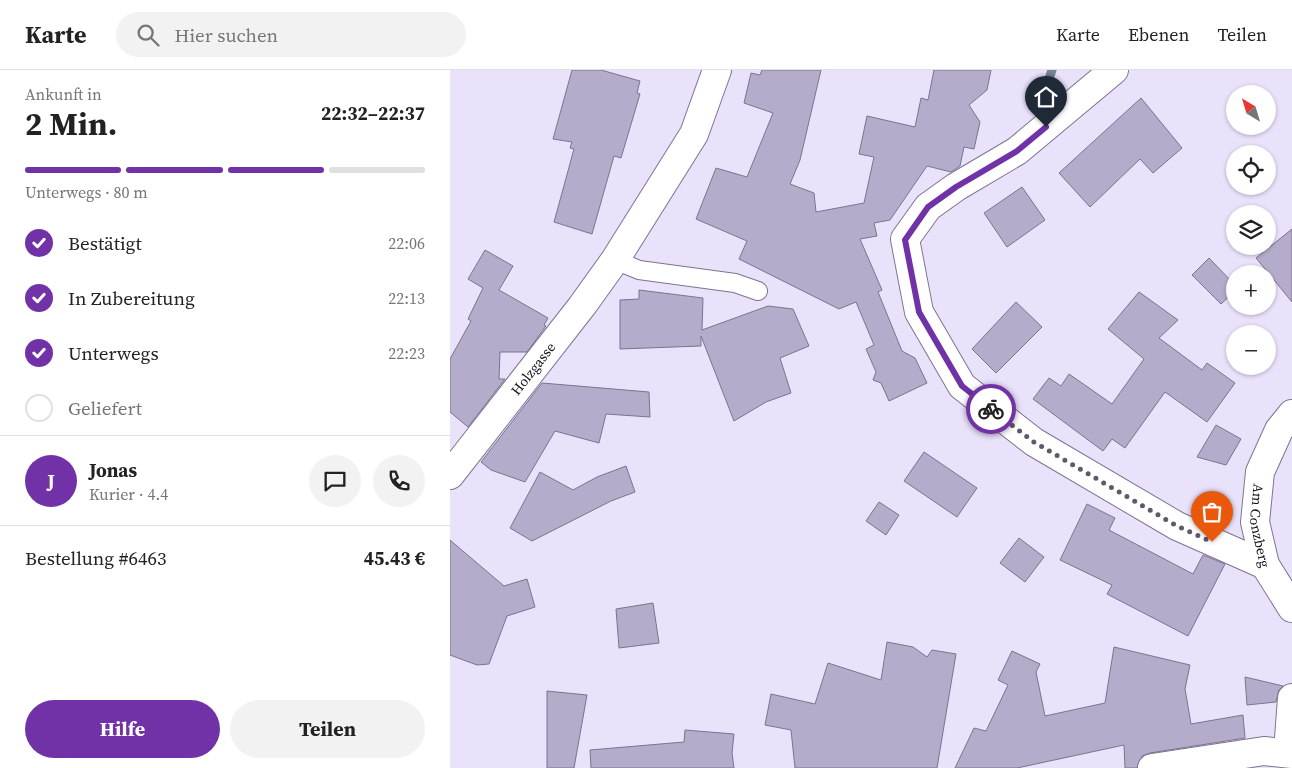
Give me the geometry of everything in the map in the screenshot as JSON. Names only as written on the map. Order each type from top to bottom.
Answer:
[{"type":"street","name":"Holzgasse","points":[[450,475],[582,306],[615,260],[694,134],[717,70]]},
{"type":"street","points":[[1114,70],[1017,151],[956,187],[923,213],[905,240],[919,312],[962,386],[1034,442],[1177,526],[1265,565]]},
{"type":"street","name":"Am Conzberg","points":[[1292,414],[1279,430],[1260,472],[1256,522],[1265,565],[1292,608]]},
{"type":"street","points":[[1152,768],[1264,752],[1290,753],[1292,698]]},
{"type":"lane","points":[[615,260],[639,270],[735,283],[758,291]]},
{"type":"building","points":[[572,70],[601,70],[640,81],[637,93],[640,94],[621,158],[614,156],[592,234],[554,222],[574,149],[570,148],[572,142],[553,139]]},
{"type":"building","points":[[762,70],[821,70],[800,160],[790,184],[814,193],[816,212],[864,203],[874,157],[859,154],[867,116],[915,127],[921,98],[928,100],[934,70],[991,70],[987,90],[969,105],[980,122],[974,149],[964,147],[960,166],[951,172],[927,166],[890,220],[874,223],[877,236],[860,239],[882,290],[878,292],[902,351],[915,358],[927,383],[889,401],[881,383],[873,380],[876,372],[866,349],[874,345],[856,302],[839,309],[739,259],[747,241],[696,219],[716,168],[747,177],[773,113],[744,103],[751,73],[760,75]]},
{"type":"building","points":[[1141,98],[1182,148],[1153,173],[1140,159],[1090,207],[1059,173]]},
{"type":"building","points":[[1022,187],[1045,220],[1007,247],[984,213]]},
{"type":"building","points":[[1292,229],[1292,302],[1276,282],[1276,265],[1262,265],[1256,258],[1260,255],[1276,255],[1276,242]]},
{"type":"building","points":[[485,250],[513,266],[499,290],[548,318],[544,325],[546,326],[527,352],[500,352],[499,379],[505,379],[468,427],[450,412],[450,359],[471,321],[468,319],[483,288],[468,279]]},
{"type":"building","points":[[1209,258],[1226,276],[1226,299],[1221,304],[1192,275]]},
{"type":"building","points":[[639,290],[703,298],[702,330],[768,306],[793,309],[809,346],[780,358],[791,393],[766,402],[734,421],[701,336],[701,346],[620,349],[620,300],[639,299]]},
{"type":"building","points":[[1139,292],[1178,320],[1159,338],[1202,370],[1207,363],[1235,383],[1207,422],[1165,392],[1125,448],[1112,439],[1103,451],[1033,399],[1049,378],[1061,386],[1069,374],[1112,404],[1144,359],[1108,329]]},
{"type":"building","points":[[1016,302],[1042,327],[996,373],[972,349]]},
{"type":"building","points":[[542,383],[649,392],[650,417],[606,414],[599,443],[555,431],[525,482],[491,470],[481,462]]},
{"type":"building","points":[[1216,425],[1241,439],[1226,465],[1197,457]]},
{"type":"building","points":[[924,452],[977,488],[957,517],[904,481]]},
{"type":"building","points":[[626,466],[635,492],[611,501],[532,541],[510,528],[540,472],[573,490],[597,477]]},
{"type":"building","points":[[879,502],[899,515],[886,535],[866,521]]},
{"type":"building","points":[[1087,504],[1115,518],[1109,530],[1193,574],[1203,555],[1225,564],[1188,636],[1107,594],[1112,585],[1060,560]]},
{"type":"building","points":[[1019,538],[1044,557],[1025,582],[1000,563]]},
{"type":"building","points":[[450,540],[504,586],[527,579],[535,607],[507,616],[489,664],[477,665],[450,655]]},
{"type":"building","points":[[653,603],[659,643],[619,648],[616,609]]},
{"type":"building","points":[[887,642],[913,647],[927,657],[932,650],[956,654],[937,768],[795,768],[791,730],[765,725],[771,694],[815,704],[828,663],[881,680]]},
{"type":"building","points":[[1114,647],[1190,665],[1185,689],[1191,724],[1243,715],[1245,738],[1150,753],[1142,756],[1137,768],[1125,768],[1124,745],[1017,768],[955,768],[974,728],[986,731],[1008,685],[998,680],[1012,651],[1040,664],[1036,672],[1045,716],[1105,703]]},
{"type":"building","points":[[1245,677],[1283,686],[1279,690],[1276,702],[1247,705]]},
{"type":"building","points":[[547,691],[587,695],[574,768],[547,768]]},
{"type":"building","points":[[685,730],[734,734],[732,753],[734,768],[591,768],[590,750],[684,742]]},
{"type":"waterway","points":[[1049,79],[1052,70]]},
{"type":"way so far","points":[[991,409],[1034,442],[1177,526],[1212,542]]},
{"type":"route","points":[[991,409],[962,386],[919,312],[905,240],[928,207],[956,187],[1017,151],[1046,127]]}]
